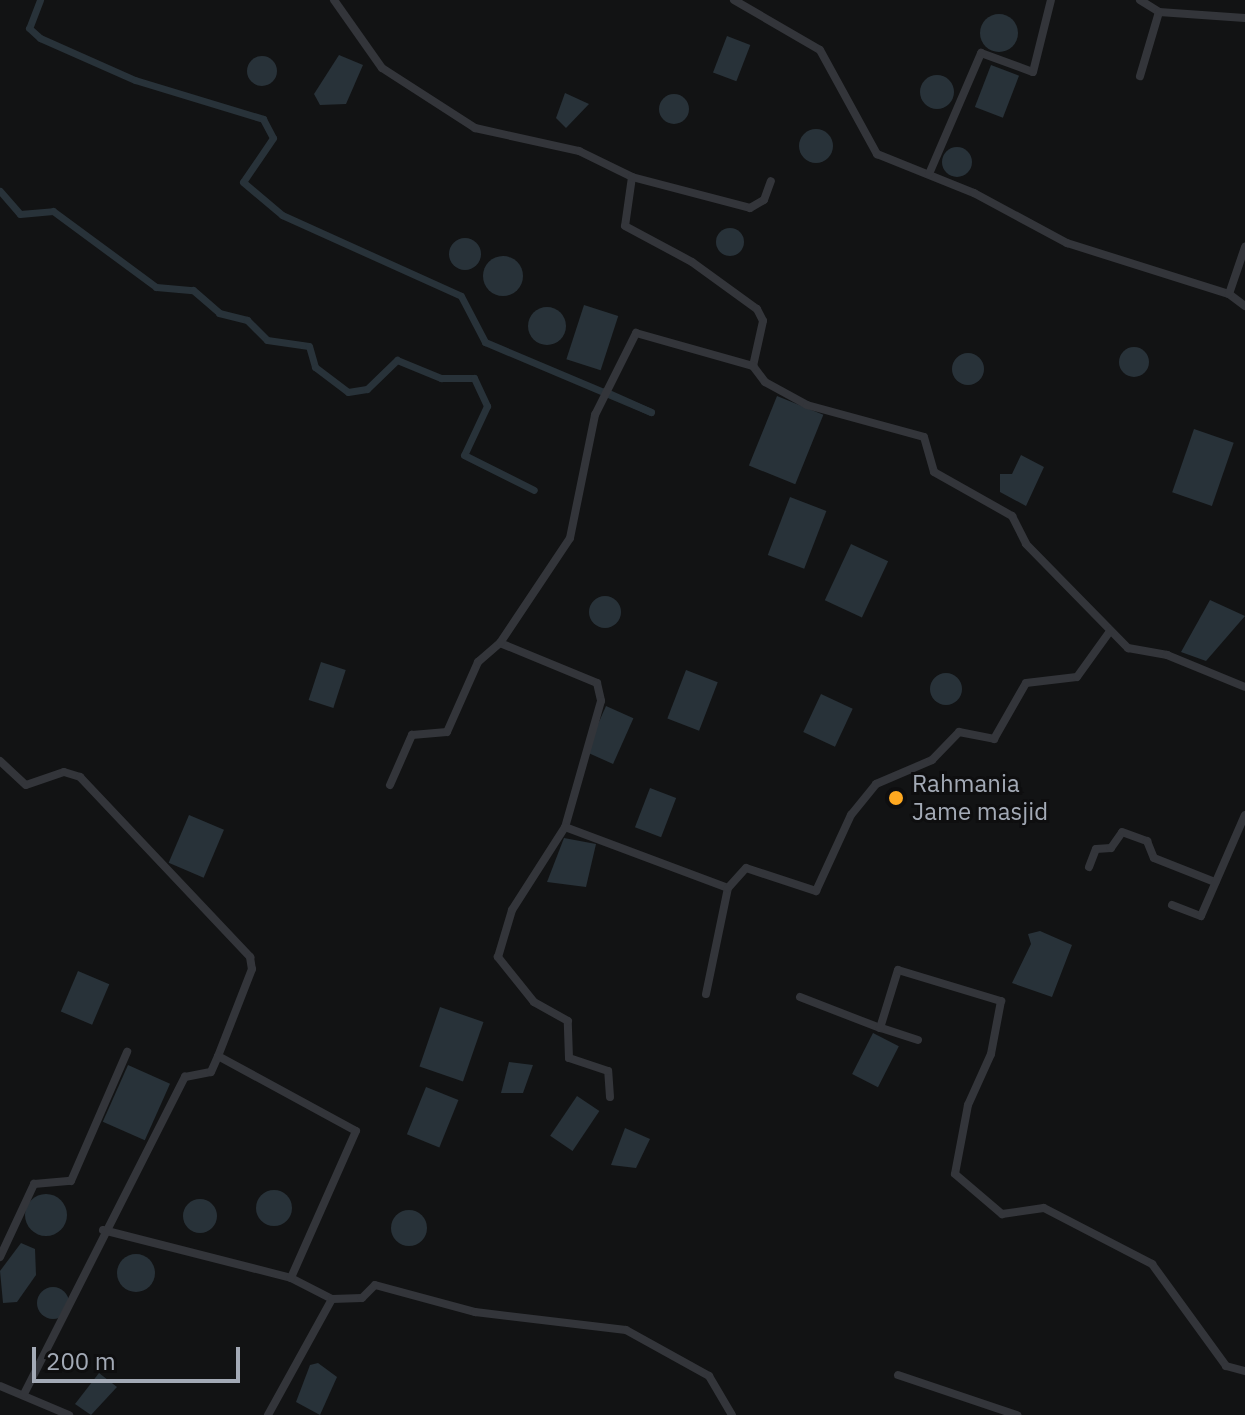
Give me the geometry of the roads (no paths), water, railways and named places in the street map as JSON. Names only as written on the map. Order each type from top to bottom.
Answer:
[{"type":"street","points":[[334,0],[382,68],[475,128],[579,151],[632,177],[750,208],[764,200],[771,181]]},
{"type":"street","points":[[734,0],[814,43],[861,118],[871,149],[929,174],[1067,243],[1229,294],[1245,306]]},
{"type":"street","points":[[929,174],[981,53],[1033,72],[1051,0]]},
{"type":"street","points":[[1140,0],[1159,12],[1245,18]]},
{"type":"street","points":[[1140,76],[1159,12]]},
{"type":"street","points":[[632,177],[625,226],[692,262],[757,309],[763,321],[753,366]]},
{"type":"street","points":[[1229,294],[1245,247]]},
{"type":"street","points":[[390,785],[412,735],[447,732],[478,662],[500,643],[570,538],[595,415],[636,333],[753,366],[765,382],[807,405],[924,437],[934,472],[1012,516],[1026,544],[1128,648],[1167,655],[1245,687]]},
{"type":"street","points":[[706,994],[728,888],[746,868],[820,889],[851,815],[876,784],[932,760],[959,732],[994,739],[1026,683],[1077,677],[1110,631]]},
{"type":"street","points":[[500,643],[597,683],[601,701],[565,827],[512,910],[498,957],[534,1002],[568,1021],[569,1058],[608,1071],[610,1097]]},
{"type":"street","points":[[0,761],[26,785],[64,772],[80,777],[250,957],[252,969],[211,1072],[185,1077],[103,1230],[24,1394]]},
{"type":"street","points":[[1172,905],[1201,916],[1245,815]]},
{"type":"street","points":[[565,827],[728,888]]},
{"type":"street","points":[[1089,867],[1096,849],[1111,848],[1122,832],[1147,841],[1154,858],[1215,882]]},
{"type":"street","points":[[880,1028],[898,970],[1001,1001],[991,1054],[968,1105],[955,1174],[1002,1214],[1044,1208],[1152,1264],[1226,1366],[1245,1371]]},
{"type":"street","points":[[800,997],[918,1040]]},
{"type":"street","points":[[0,1257],[34,1184],[71,1181],[127,1052]]},
{"type":"street","points":[[218,1056],[356,1131],[291,1278]]},
{"type":"street","points":[[103,1230],[291,1278],[332,1299],[362,1298],[375,1285],[475,1312],[626,1330],[709,1376],[732,1415]]},
{"type":"street","points":[[268,1415],[332,1299]]},
{"type":"street","points":[[898,1375],[1017,1415]]},
{"type":"street","points":[[0,1386],[69,1415]]},
{"type":"waterway","points":[[40,0],[29,28],[40,38],[135,80],[263,119],[273,138],[243,182],[282,215],[461,296],[485,342],[651,412],[604,391]]},
{"type":"waterway","points":[[0,191],[20,214],[53,211],[156,287],[193,290],[219,313],[247,320],[267,340],[309,346],[315,367],[348,392],[367,389],[397,360],[441,378],[474,378],[487,406],[464,455],[534,490]]},
{"type":"place","name":"Rahmania Jame masjid","points":[[896,798]]}]
